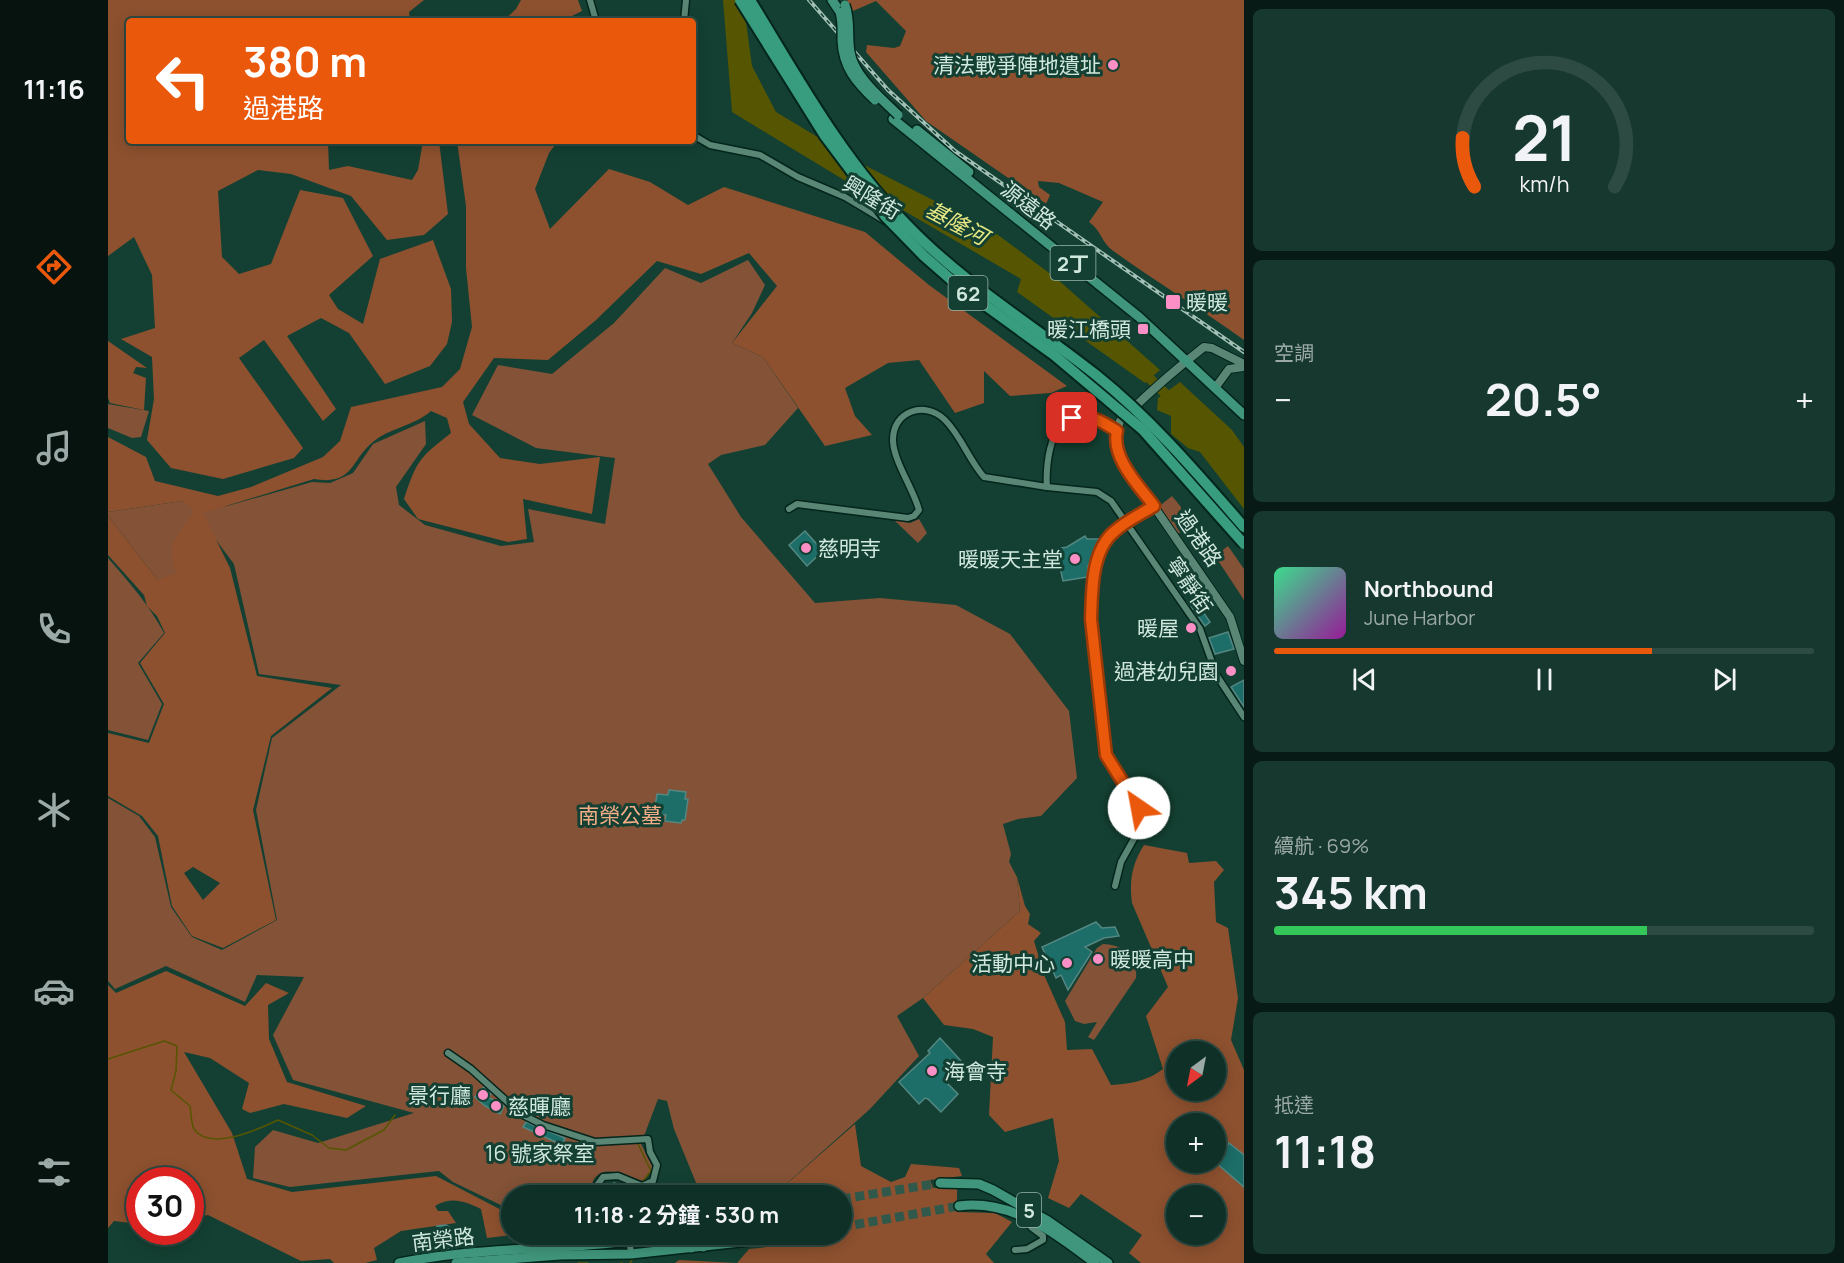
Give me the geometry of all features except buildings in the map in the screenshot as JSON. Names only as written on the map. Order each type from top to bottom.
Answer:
[{"type":"highway","name":"62","points":[[740,0],[825,136],[885,216],[924,256],[956,284],[1054,356],[1143,430],[1244,544]]},
{"type":"highway","name":"62","points":[[750,0],[844,149],[906,225],[948,264],[993,300],[1062,349],[1125,399],[1177,451],[1244,527]]},
{"type":"main road","name":"源遠路","points":[[832,0],[842,6],[850,27],[849,50],[852,65],[896,117],[1134,306],[1185,362],[1244,408]]},
{"type":"main road","name":"源遠路","points":[[1217,386],[1244,415]]},
{"type":"main road","name":"5","points":[[940,1183],[979,1184],[993,1190],[1048,1221],[1108,1263]]},
{"type":"main road","points":[[974,1204],[979,1184]]},
{"type":"main road","points":[[987,1205],[993,1190]]},
{"type":"main road","name":"5","points":[[959,1206],[987,1205],[1014,1212],[1032,1220],[1095,1263]]},
{"type":"main road","name":"南榮路","points":[[456,1263],[470,1259],[577,1245]]},
{"type":"main road","name":"南榮路","points":[[399,1263],[632,1254],[725,1245]]},
{"type":"street","points":[[590,0],[595,18]]},
{"type":"street","points":[[684,18],[686,0]]},
{"type":"street","name":"興隆街","points":[[696,137],[710,145],[760,155],[798,177],[865,208],[1131,410]]},
{"type":"street","points":[[789,509],[796,504],[908,518],[914,516],[918,510],[915,496],[893,440],[900,419],[906,413],[918,408],[934,413],[945,420],[984,477],[1047,487],[1046,477],[1052,438],[1059,425],[1084,415],[1093,417],[1117,431],[1120,422],[1131,410],[1185,362],[1207,346],[1244,366]]},
{"type":"street","points":[[1217,386],[1229,369],[1244,366]]},
{"type":"street","name":"過港路","points":[[1117,431],[1116,444],[1126,467],[1230,617],[1244,661]]},
{"type":"street","name":"寧靜街","points":[[1047,487],[1097,492],[1111,501],[1200,629],[1218,676],[1244,717]]},
{"type":"street","points":[[1115,885],[1120,862],[1141,826],[1141,819],[1139,808],[1106,755],[1091,619],[1096,565],[1101,551],[1114,532],[1154,506]]},
{"type":"street","points":[[448,1053],[521,1114],[543,1125],[594,1142],[648,1138],[650,1152],[657,1166],[652,1181],[644,1185]]},
{"type":"street","points":[[597,1185],[603,1177],[618,1176],[640,1185]]},
{"type":"street","points":[[1015,1250],[1027,1248],[1043,1240],[1043,1236],[1031,1227],[1032,1220]]},
{"type":"street","points":[[631,1245],[632,1254]]},
{"type":"green space","name":"南榮公墓","points":[[748,260],[765,285],[752,313],[732,343],[763,357],[798,408],[765,445],[721,455],[708,464],[741,517],[815,603],[880,598],[956,605],[1010,634],[1069,711],[1077,778],[1041,816],[1018,819],[1003,824],[1011,854],[1009,862],[1017,877],[1020,911],[923,998],[897,1016],[919,1056],[870,1109],[785,1185],[697,1185],[674,1129],[667,1101],[658,1099],[641,1144],[653,1168],[644,1181],[610,1171],[597,1175],[592,1185],[501,1185],[501,1205],[453,1182],[439,1171],[290,1187],[253,1178],[255,1147],[273,1130],[318,1143],[414,1113],[293,1080],[273,1035],[304,977],[257,975],[245,1002],[166,966],[115,989],[108,981],[108,798],[139,816],[155,837],[171,907],[192,937],[222,950],[277,920],[256,810],[272,738],[341,685],[259,674],[234,564],[204,524],[167,588],[158,580],[108,516],[108,512],[182,501],[193,509],[227,506],[312,482],[330,483],[353,473],[373,444],[425,421],[426,444],[396,487],[399,505],[425,525],[501,546],[534,542],[528,509],[605,524],[615,458],[536,448],[472,415],[498,365],[552,374],[614,323],[665,268],[701,283]]},
{"type":"green space","points":[[108,404],[149,411],[141,437],[132,438],[108,428]]},
{"type":"green space","points":[[1172,496],[1181,507],[1180,518],[1176,521],[1183,531],[1177,534],[1157,508]]},
{"type":"green space","points":[[893,519],[910,523],[919,519],[927,533],[918,543]]},
{"type":"green space","points":[[1228,546],[1244,569],[1244,600],[1215,556]]},
{"type":"green space","points":[[108,558],[145,603],[164,633],[138,663],[162,704],[148,740],[108,730]]},
{"type":"green space","points":[[1103,944],[1123,949],[1128,953],[1135,964],[1136,978],[1094,1040],[1088,1037],[1097,1022],[1084,1024],[1075,1021],[1065,1001],[1097,948]]},
{"type":"shaded area","points":[[108,0],[424,0],[409,12],[410,18],[126,18],[126,144],[328,144],[329,170],[348,166],[412,180],[418,170],[422,144],[439,144],[448,214],[424,235],[387,240],[351,196],[291,174],[258,170],[218,191],[222,257],[239,274],[271,264],[300,190],[343,198],[373,256],[329,295],[338,309],[363,324],[380,259],[433,240],[451,289],[452,322],[447,344],[430,366],[385,384],[349,333],[321,318],[287,336],[336,409],[323,421],[264,340],[239,358],[303,448],[294,458],[223,479],[171,468],[147,440],[154,399],[152,357],[121,339],[155,328],[152,275],[134,237],[108,256]]},
{"type":"shaded area","points":[[521,0],[578,0],[582,11],[568,18],[506,18],[516,9]]},
{"type":"shaded area","points":[[847,0],[1244,0],[1244,340],[1109,247],[1089,222],[1103,202],[1059,183],[1038,181],[1039,187],[1050,195],[1046,204],[926,121],[866,52],[867,45],[894,48],[900,46],[906,31],[876,1],[853,11]]},
{"type":"shaded area","points":[[457,144],[556,144],[549,153],[535,189],[550,229],[609,169],[650,182],[688,205],[724,187],[865,232],[929,285],[1067,386],[1051,393],[1010,396],[984,371],[984,403],[955,413],[919,360],[888,363],[845,388],[855,416],[872,435],[825,446],[763,357],[732,343],[777,286],[749,253],[701,274],[657,261],[596,320],[548,360],[494,358],[463,402],[469,424],[500,458],[540,464],[600,457],[592,514],[523,499],[527,539],[508,542],[418,519],[404,499],[412,476],[425,455],[451,433],[447,418],[431,411],[379,437],[366,449],[350,470],[337,479],[314,479],[203,513],[230,568],[257,676],[332,688],[271,736],[253,810],[276,920],[223,948],[192,936],[172,906],[158,836],[142,816],[108,796],[108,733],[149,743],[164,704],[140,663],[165,633],[157,616],[147,606],[144,595],[108,555],[108,516],[158,580],[176,573],[172,554],[175,539],[194,511],[182,501],[108,512],[108,437],[146,457],[155,481],[218,496],[251,487],[323,457],[340,441],[351,407],[442,387],[460,369],[472,327],[466,268],[466,206]],"holes":[[[193,867],[220,883],[203,900],[184,873]]]},
{"type":"shaded area","points":[[108,341],[147,368],[136,367],[133,373],[146,378],[144,410],[110,403],[108,398]]},
{"type":"shaded area","points":[[1144,845],[1187,853],[1189,863],[1216,861],[1224,870],[1214,882],[1216,922],[1228,928],[1238,998],[1231,1040],[1244,1070],[1244,1263],[1141,1263],[1129,1253],[1142,1235],[1081,1194],[1069,1208],[1048,1198],[1059,1161],[1053,1118],[1005,1132],[989,1115],[993,1037],[973,1029],[944,1025],[923,998],[1020,911],[1017,877],[1025,906],[1030,914],[1028,924],[1041,933],[1034,941],[1045,977],[1065,1022],[1067,1050],[1092,1049],[1111,1085],[1138,1081],[1157,1073],[1163,1069],[1146,1016],[1168,987],[1132,903],[1132,873]]},
{"type":"shaded area","points":[[166,971],[245,1006],[266,983],[289,993],[268,1005],[269,1039],[287,1082],[366,1106],[347,1118],[284,1104],[250,1113],[242,1109],[249,1083],[210,1058],[184,1052],[232,1133],[247,1179],[292,1192],[436,1176],[501,1210],[501,1236],[487,1238],[481,1209],[452,1200],[435,1206],[438,1211],[448,1211],[456,1223],[401,1231],[374,1248],[377,1260],[365,1263],[334,1263],[330,1259],[301,1261],[208,1215],[204,1216],[204,1167],[126,1167],[126,1222],[114,1221],[108,1228],[108,985],[116,993]]},
{"type":"shaded area","points":[[855,1124],[861,1166],[891,1182],[905,1177],[911,1164],[959,1168],[962,1176],[930,1180],[933,1188],[957,1186],[957,1212],[995,1213],[1012,1222],[986,1254],[994,1263],[737,1263],[749,1249],[777,1245],[852,1245],[852,1185],[785,1185]]},
{"type":"shaded area","points":[[679,1260],[737,1263],[675,1263]]},
{"type":"water","points":[[723,0],[743,0],[752,66],[776,112],[864,165],[990,229],[1056,278],[1160,370],[1145,383],[1017,292],[1021,279],[901,209],[844,180],[732,112]]},
{"type":"water","points":[[1180,382],[1232,430],[1244,447],[1244,509],[1200,452],[1188,448],[1171,434],[1171,416],[1157,410],[1158,398]]},
{"type":"waterway","name":"基隆河","points":[[1140,369],[1174,402]]},
{"type":"waterway","points":[[108,1059],[164,1041],[177,1046],[176,1071],[171,1090],[190,1106],[194,1129],[201,1136],[211,1139],[223,1139],[247,1133],[278,1120],[312,1135],[329,1148],[346,1150],[384,1130],[395,1115]]},
{"type":"waterway","points":[[638,1144],[651,1171],[643,1181]]},
{"type":"waterway","points":[[630,1263],[634,1257]]},
{"type":"waterway","points":[[578,1263],[588,1263]]},
{"type":"tunnel","points":[[852,1197],[940,1183]]},
{"type":"tunnel","points":[[852,1225],[959,1206]]},
{"type":"railway","points":[[809,0],[888,90],[955,151],[1244,352]]},
{"type":"place","name":"清法戰爭陣地遺址","points":[[1113,65]]},
{"type":"place","name":"暖暖","points":[[1173,302]]},
{"type":"place","name":"暖江橋頭","points":[[1143,329]]},
{"type":"place","name":"慈明寺","points":[[806,548]]},
{"type":"place","name":"暖暖天主堂","points":[[1075,559]]},
{"type":"place","name":"暖屋","points":[[1191,628]]},
{"type":"place","name":"過港幼兒園","points":[[1231,671]]},
{"type":"place","name":"暖暖高中","points":[[1098,959]]},
{"type":"place","name":"活動中心","points":[[1067,963]]},
{"type":"place","name":"海會寺","points":[[932,1071]]},
{"type":"place","name":"景行廳","points":[[483,1095]]},
{"type":"place","name":"慈暉廳","points":[[496,1106]]},
{"type":"place","name":"16 號家祭室","points":[[540,1131]]},
{"type":"route","points":[[1072,418],[1084,415],[1093,417],[1117,431],[1116,444],[1126,467],[1154,506],[1114,532],[1107,540],[1096,565],[1091,619],[1106,755],[1139,808]]}]
